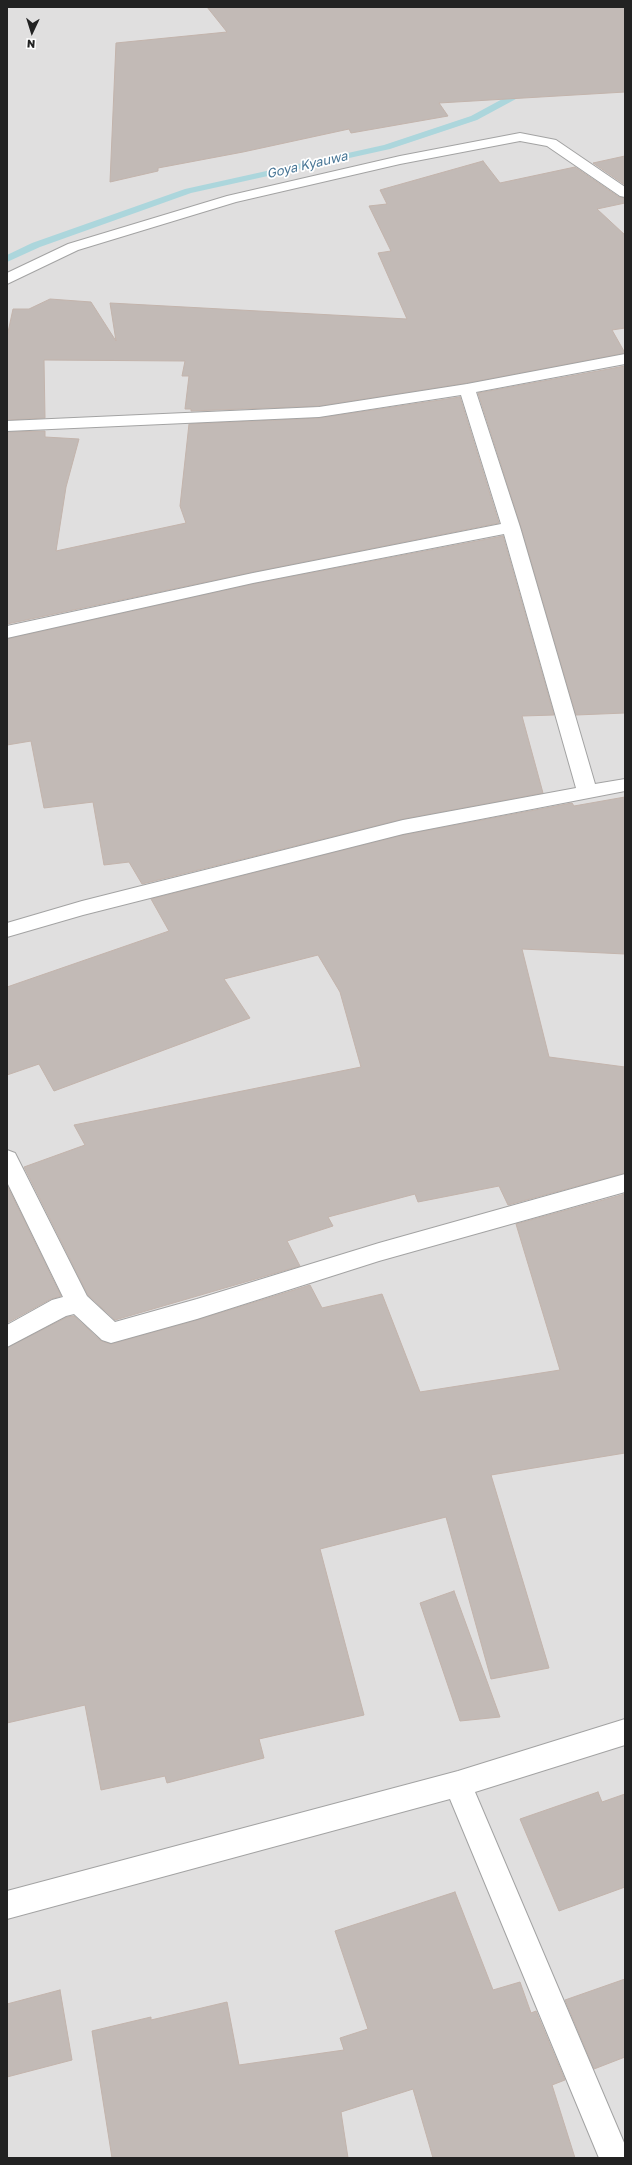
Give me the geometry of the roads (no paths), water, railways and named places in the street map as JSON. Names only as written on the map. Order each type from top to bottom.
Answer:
[{"type":"street","points":[[7,280],[73,246],[232,198],[400,160],[520,137],[551,143],[625,193]]},
{"type":"street","points":[[7,426],[174,420],[319,412],[467,389],[625,359]]},
{"type":"street","points":[[467,389],[511,527],[587,790]]},
{"type":"street","points":[[7,632],[252,578],[511,527]]},
{"type":"street","points":[[7,930],[82,908],[403,827],[587,790],[625,785]]},
{"type":"street","points":[[7,1159],[78,1303],[111,1333],[197,1309],[379,1252],[625,1183]]},
{"type":"street","points":[[7,1337],[60,1307],[78,1303]]},
{"type":"street","points":[[7,1905],[458,1784],[625,1732]]},
{"type":"street","points":[[458,1784],[615,2158]]},
{"type":"waterway","name":"Goya Kyauwa","points":[[7,259],[36,245],[188,191],[387,147],[474,118],[524,91],[524,88]]}]
